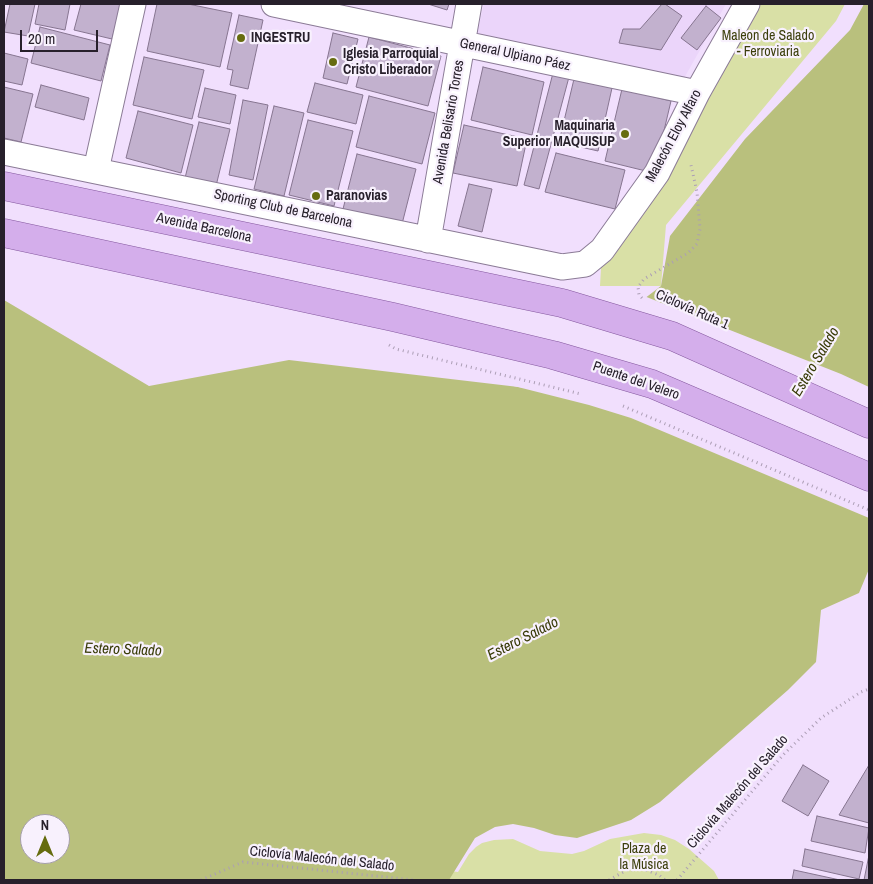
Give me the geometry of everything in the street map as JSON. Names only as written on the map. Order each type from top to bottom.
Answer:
[{"type":"main road","name":"Avenida Barcelona","points":[[4,186],[562,303],[672,336],[869,424]]},
{"type":"main road","name":"Puente del Velero","points":[[4,233],[393,317],[553,354],[652,384],[869,477]]},
{"type":"street","points":[[96,170],[133,4]]},
{"type":"street","name":"General Ulpiano Páez","points":[[274,4],[696,93]]},
{"type":"street","name":"Avenida Belisario Torres","points":[[428,240],[469,4]]},
{"type":"street","name":"Malecón Eloy Alfaro","points":[[562,268],[585,264],[602,250],[657,173],[696,93],[747,4]]},
{"type":"street","name":"Sporting Club de Barcelona","points":[[4,152],[562,268]]},
{"type":"path","name":"Ciclovía Ruta 1","points":[[647,304],[639,295],[638,287],[644,279],[688,253],[697,244],[700,229],[696,192]]},
{"type":"path","points":[[396,349],[584,395]]},
{"type":"path","points":[[622,405],[869,510]]},
{"type":"path","name":"Ciclovía Malecón del Salado","points":[[677,880],[783,755],[822,718],[861,692],[869,689]]},
{"type":"path","name":"Ciclovía Malecón del Salado","points":[[201,880],[243,862],[414,880]]},
{"type":"path","points":[[610,880],[627,870],[643,869],[659,875],[665,880]]},
{"type":"shaded area","points":[[484,4],[726,4],[683,80],[477,33]]},
{"type":"green space","name":"Maleon de Salado - Ferroviaria","points":[[749,4],[845,4],[836,21],[666,225],[661,286],[600,286],[602,250]]},
{"type":"green space","name":"Plaza de la Música","points":[[644,833],[661,835],[675,840],[689,849],[714,871],[719,880],[299,880],[284,850],[458,872],[469,854],[476,847],[482,843],[494,840],[513,839],[540,851],[572,854],[584,851],[610,839]]},
{"type":"water","name":"Estero Salado","points":[[864,4],[869,4],[869,569],[859,593],[821,610],[816,662],[788,690],[660,802],[631,820],[577,838],[555,835],[513,824],[495,827],[475,838],[449,880],[4,880],[4,300],[149,386],[289,360],[527,388],[661,286],[670,236],[745,139],[850,30]]},
{"type":"pier","points":[[644,296],[841,374],[869,387],[869,518],[631,418],[589,405],[498,382],[526,386]]},
{"type":"building","points":[[10,4],[35,4],[28,36],[4,32]]},
{"type":"building","points":[[39,4],[70,4],[65,30],[35,24]]},
{"type":"building","points":[[81,4],[121,4],[112,39],[74,30]]},
{"type":"building","points":[[157,4],[188,4],[232,13],[220,67],[147,51]]},
{"type":"building","points":[[428,4],[449,4],[447,10]]},
{"type":"building","points":[[662,4],[665,4],[682,16],[661,50],[619,43],[623,29],[640,29]]},
{"type":"building","points":[[706,6],[721,18],[697,50],[681,38]]},
{"type":"building","points":[[239,15],[263,20],[248,89],[230,85],[233,70],[227,69]]},
{"type":"building","points":[[40,27],[110,45],[101,81],[31,63]]},
{"type":"building","points":[[333,33],[358,39],[347,84],[323,78]]},
{"type":"building","points":[[369,37],[441,56],[428,106],[356,87]]},
{"type":"building","points":[[4,53],[28,59],[22,85],[4,81]]},
{"type":"building","points":[[144,57],[204,70],[192,119],[133,105]]},
{"type":"building","points":[[483,67],[544,82],[532,135],[471,120]]},
{"type":"building","points":[[553,73],[569,77],[539,189],[524,185]]},
{"type":"building","points":[[574,79],[612,88],[598,151],[559,142]]},
{"type":"building","points":[[315,83],[363,95],[356,124],[307,112]]},
{"type":"building","points":[[41,85],[89,98],[84,120],[35,107]]},
{"type":"building","points":[[4,87],[33,94],[21,142],[4,138]]},
{"type":"building","points":[[205,88],[236,95],[230,124],[198,117]]},
{"type":"building","points":[[622,89],[671,101],[654,173],[605,161]]},
{"type":"building","points":[[369,96],[435,113],[422,164],[356,147]]},
{"type":"building","points":[[243,100],[268,105],[253,180],[229,175]]},
{"type":"building","points":[[274,106],[304,113],[284,196],[254,189]]},
{"type":"building","points":[[138,111],[193,125],[181,173],[126,158]]},
{"type":"building","points":[[308,120],[353,131],[334,206],[289,195]]},
{"type":"building","points":[[199,122],[230,129],[215,190],[184,182]]},
{"type":"building","points":[[464,125],[527,139],[517,186],[453,173]]},
{"type":"building","points":[[556,153],[625,170],[615,209],[545,192]]},
{"type":"building","points":[[357,154],[416,169],[402,224],[343,209]]},
{"type":"building","points":[[469,184],[492,189],[482,232],[458,226]]},
{"type":"building","points":[[803,765],[829,781],[808,816],[782,801]]},
{"type":"building","points":[[869,765],[869,823],[839,815]]},
{"type":"building","points":[[817,816],[869,828],[865,853],[811,841]]},
{"type":"building","points":[[805,849],[863,862],[859,879],[802,866]]},
{"type":"building","points":[[869,855],[869,880],[864,880]]},
{"type":"building","points":[[794,870],[840,880],[792,880]]},
{"type":"place","name":"INGESTRU","points":[[241,38]]},
{"type":"place","name":"Iglesia Parroquial Cristo Liberador","points":[[333,62]]},
{"type":"place","name":"Maquinaria Superior MAQUISUP","points":[[625,134]]},
{"type":"place","name":"Paranovias","points":[[316,196]]}]
